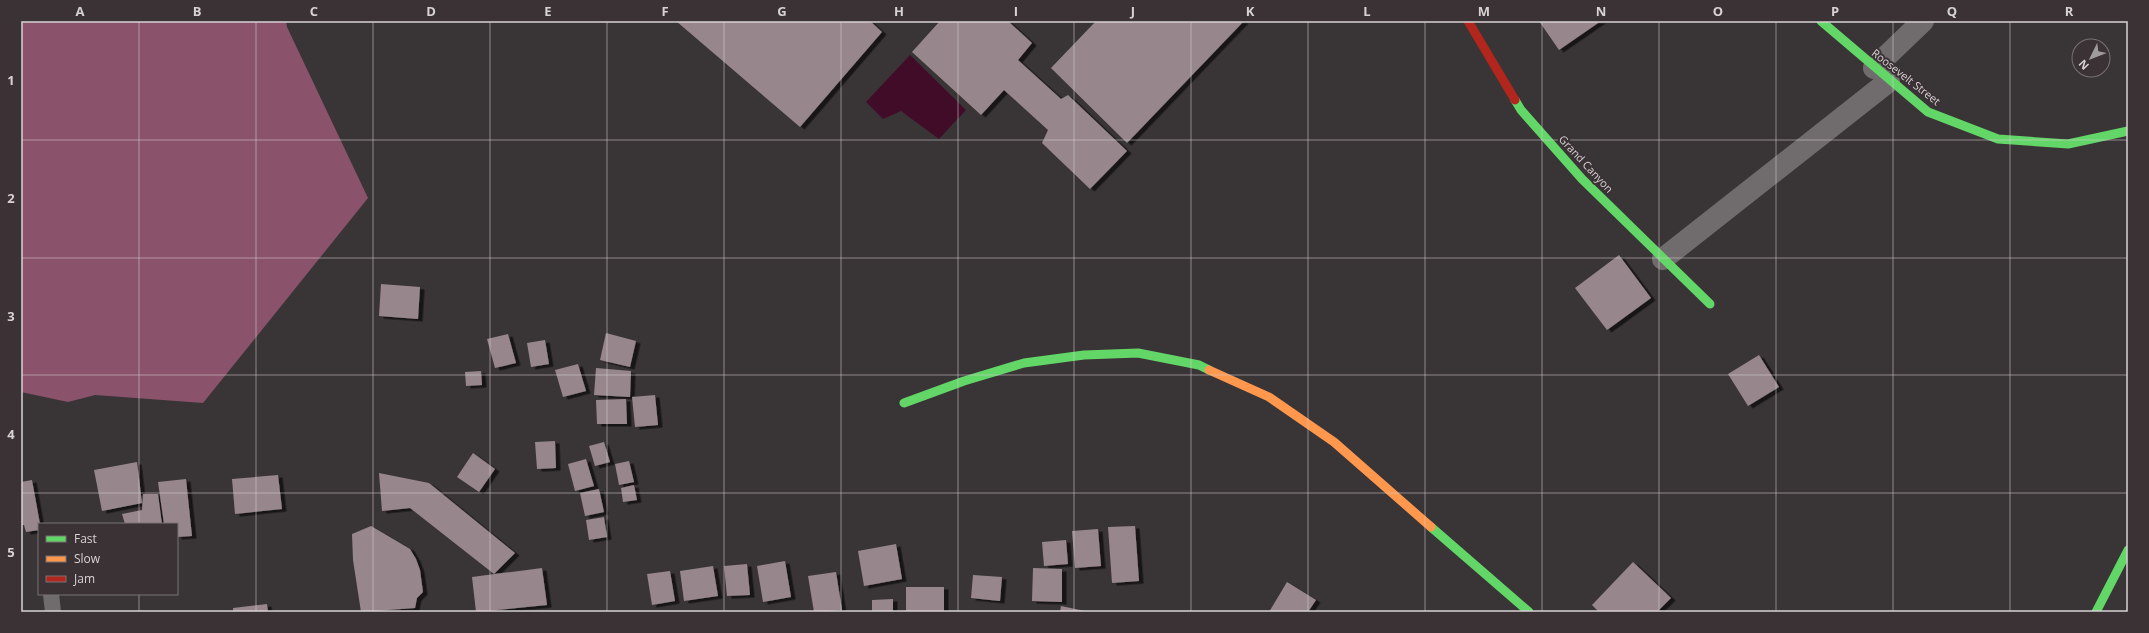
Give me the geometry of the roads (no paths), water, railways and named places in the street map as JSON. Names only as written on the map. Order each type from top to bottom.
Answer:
[{"type":"street","name":"Grand Canyon","points":[[1468,21],[1521,110],[1582,179],[1710,304]]},
{"type":"street","name":"Roosevelt Street","points":[[1821,21],[1881,74],[1928,112],[1998,139],[2068,144],[2128,131]]},
{"type":"street","points":[[1663,259],[1881,74],[1923,21]]},
{"type":"street","points":[[904,403],[964,381],[1024,363],[1084,355],[1138,354],[1199,365],[1269,397],[1334,442],[1529,612]]},
{"type":"street","points":[[2096,612],[2128,550]]},
{"type":"lane","points":[[52,595],[53,612]]}]
